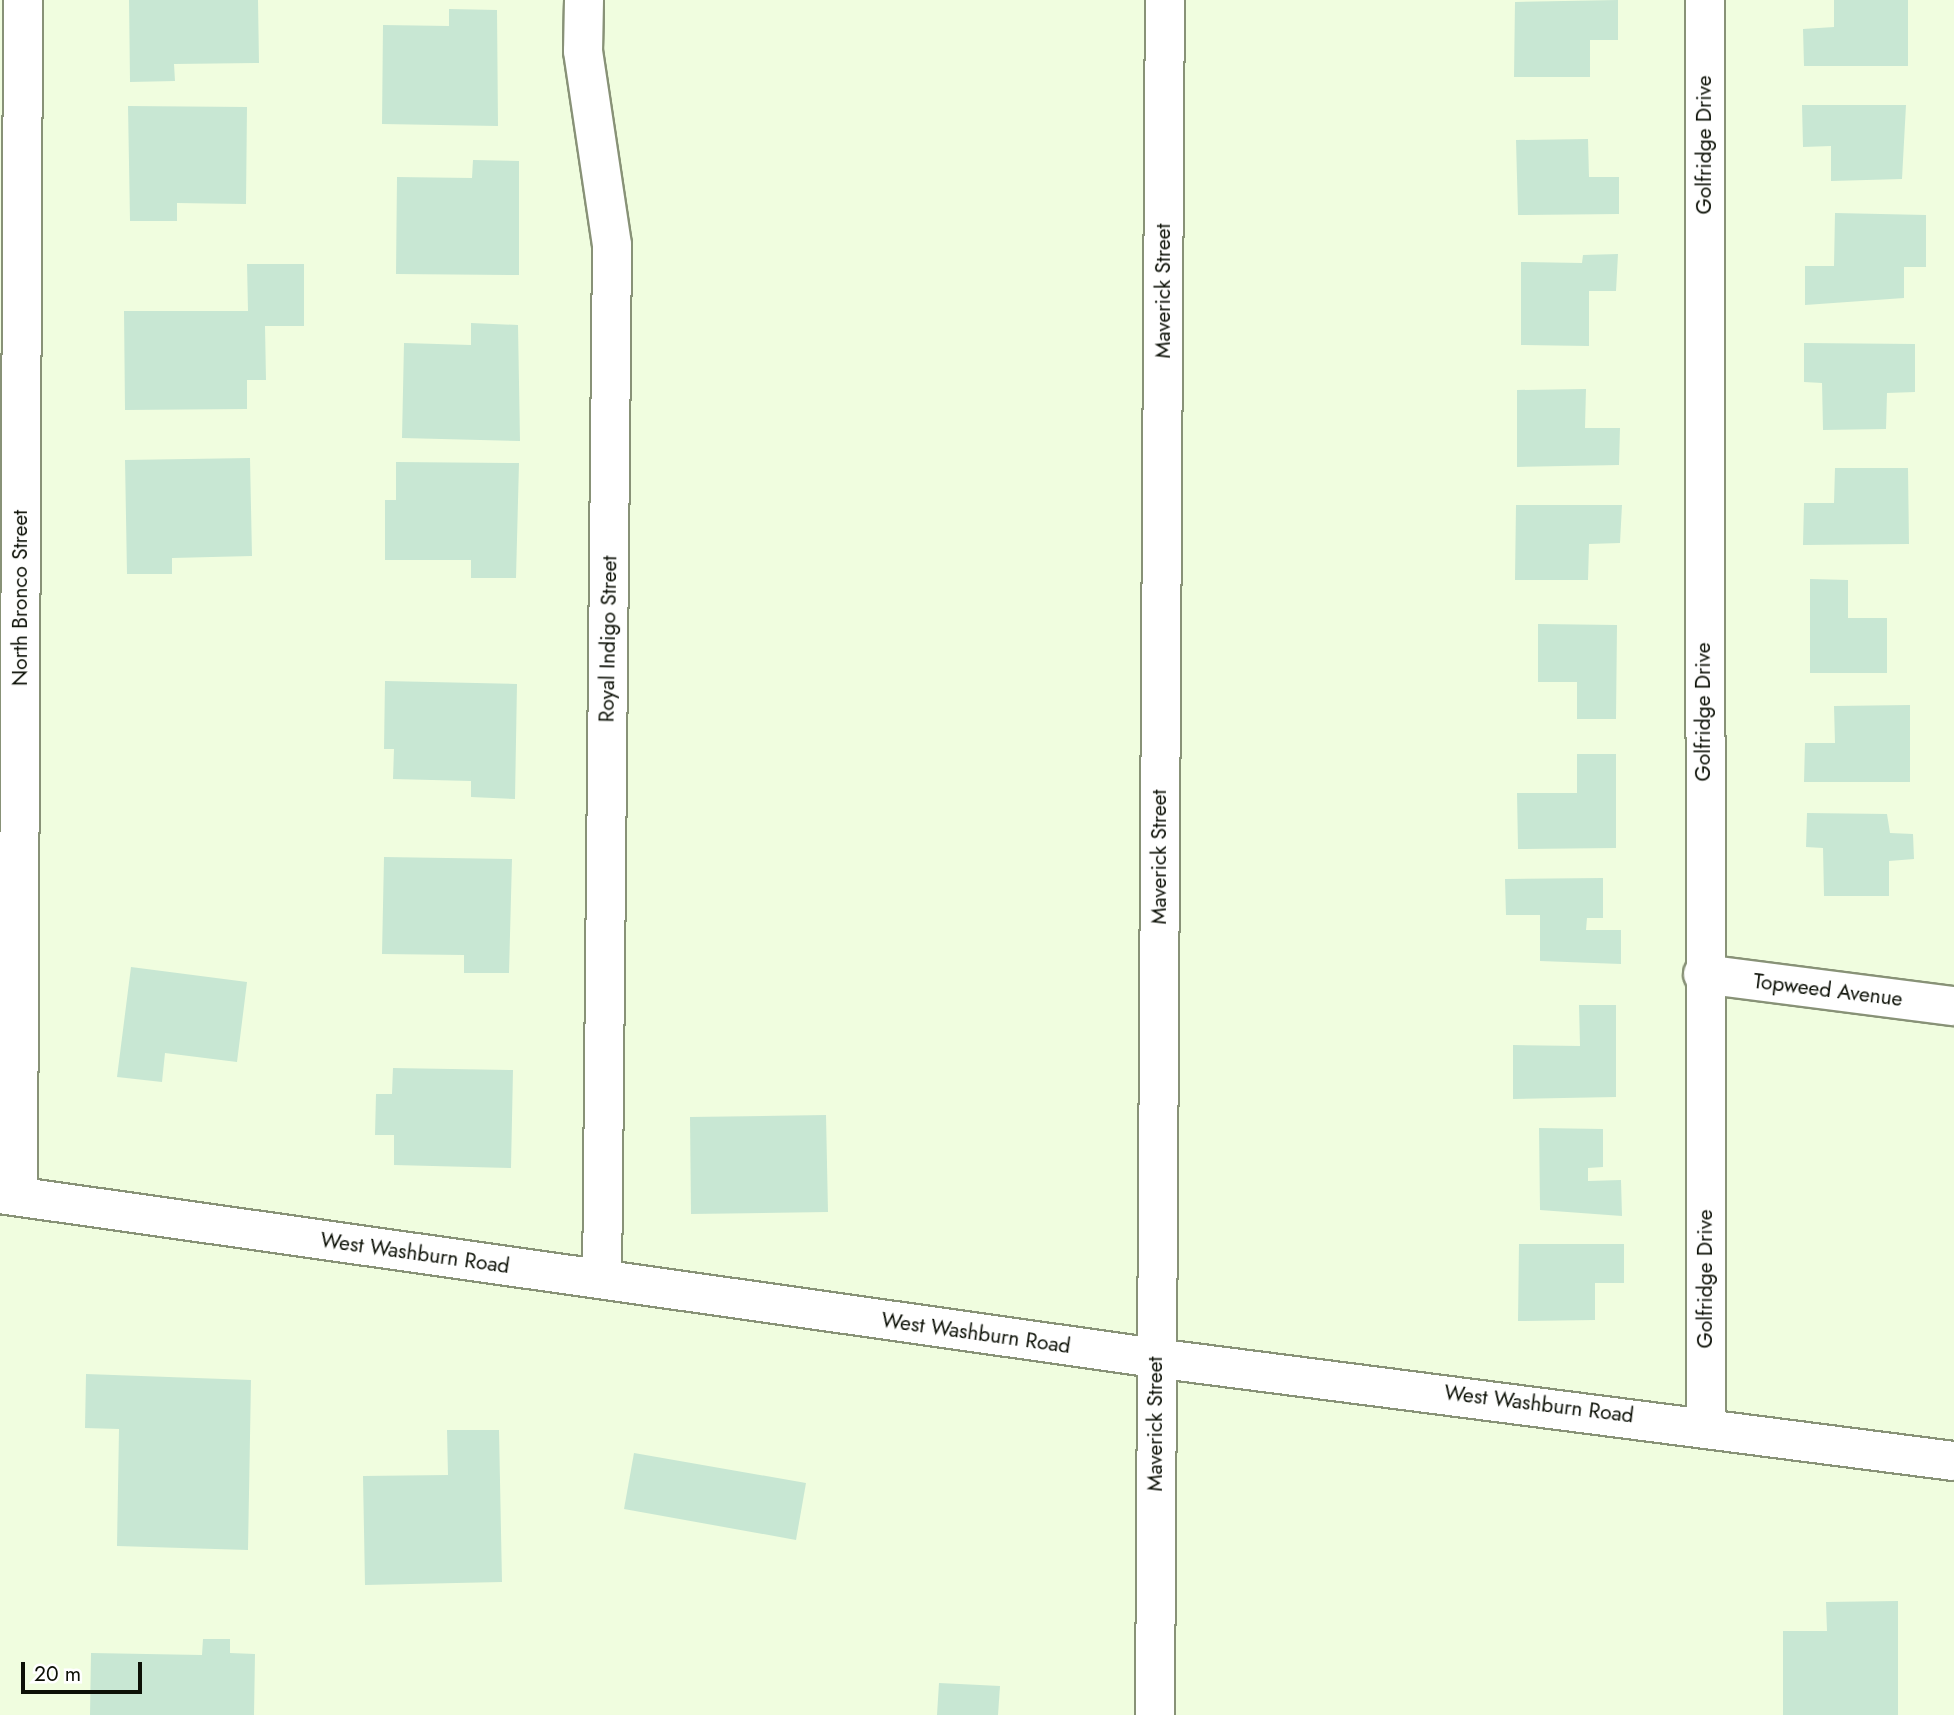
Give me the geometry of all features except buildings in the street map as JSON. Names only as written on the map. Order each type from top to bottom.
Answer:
[{"type":"street","name":"North Bronco Street","points":[[9,1195],[23,0]]},
{"type":"street","name":"Royal Indigo Street","points":[[584,0],[583,51],[612,245],[602,1279]]},
{"type":"street","name":"Maverick Street","points":[[1155,1715],[1165,0]]},
{"type":"street","name":"Golfridge Drive","points":[[1705,0],[1703,974],[1706,1424]]},
{"type":"street","name":"Topweed Avenue","points":[[1703,974],[1954,1006]]},
{"type":"street","name":"West Washburn Road","points":[[9,1195],[1155,1358],[1706,1424],[1954,1461]]}]
